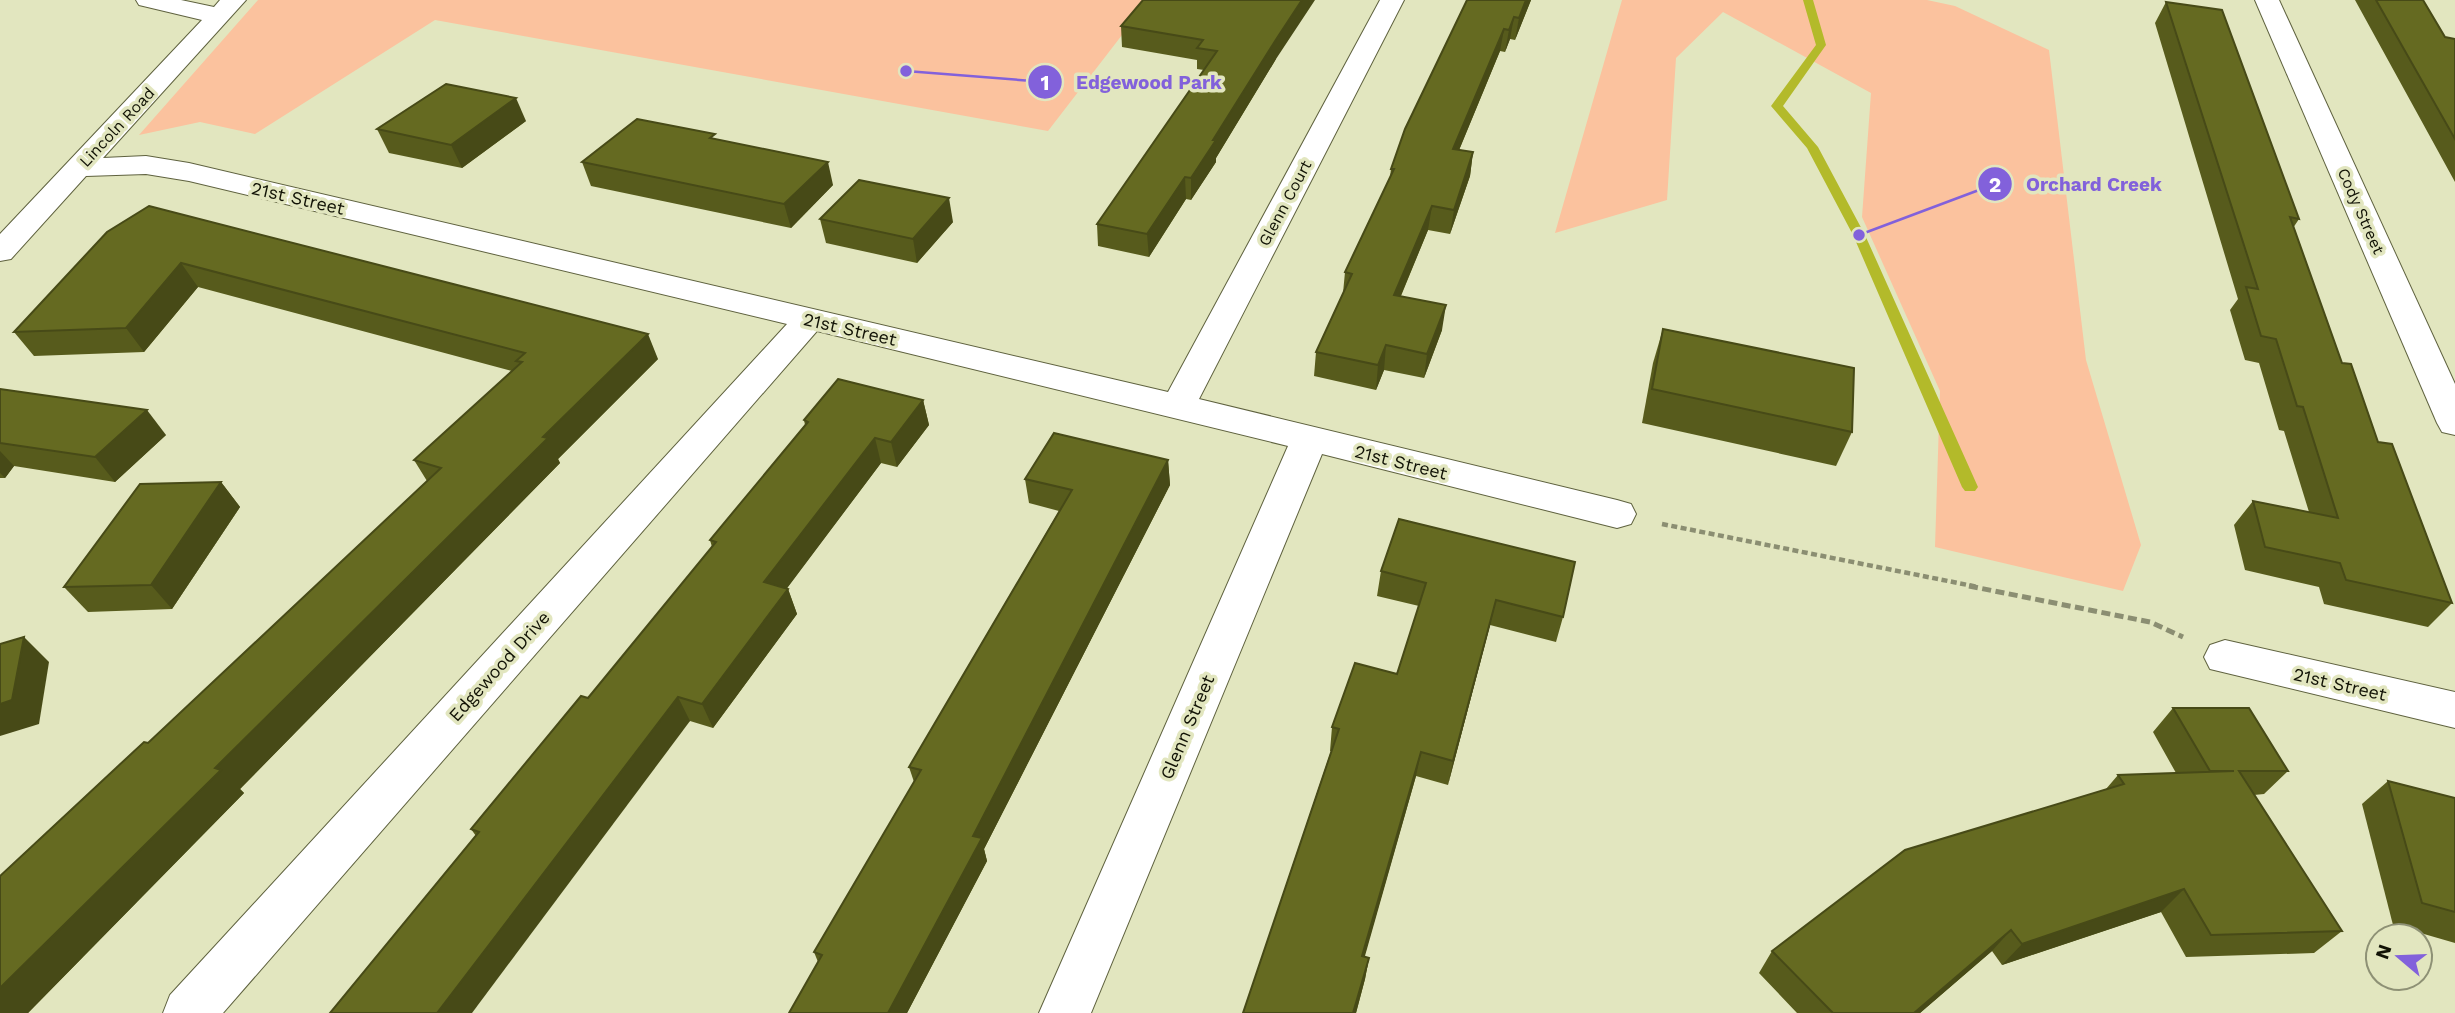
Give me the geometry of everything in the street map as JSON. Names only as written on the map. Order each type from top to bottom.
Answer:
[{"type":"street","points":[[148,0],[227,8]]},
{"type":"street","name":"Glenn Court","points":[[1178,406],[1392,0]]},
{"type":"street","name":"Cody Street","points":[[2267,0],[2455,423]]},
{"type":"street","name":"Lincoln Road","points":[[0,252],[227,8]]},
{"type":"street","name":"21st Street","points":[[80,168],[146,165],[189,172],[1178,406],[1617,514]]},
{"type":"street","name":"Edgewood Drive","points":[[188,1013],[809,320]]},
{"type":"street","name":"Glenn Street","points":[[1065,1013],[1309,440]]},
{"type":"street","name":"21st Street","points":[[2225,657],[2455,710]]},
{"type":"path","points":[[1617,514],[2150,622],[2225,657]]},
{"type":"shaded area","points":[[258,0],[1149,0],[1048,131],[435,20],[255,134],[200,122],[139,135]]},
{"type":"shaded area","points":[[1622,0],[1927,0],[1955,6],[2049,50],[2086,360],[2141,545],[2123,591],[1935,547],[1940,391],[1862,217],[1871,93],[1723,12],[1676,58],[1667,200],[1555,233]]},
{"type":"building","points":[[1143,0],[1302,0],[1191,178],[1185,177],[1147,234],[1097,224],[1217,51],[1197,48],[1203,40],[1121,26]]},
{"type":"building","points":[[1467,0],[1526,0],[1519,18],[1514,17],[1509,30],[1504,29],[1453,149],[1473,152],[1454,210],[1432,206],[1394,295],[1446,305],[1427,354],[1386,345],[1378,365],[1316,352],[1352,274],[1345,272],[1394,169],[1391,169],[1405,129]]},
{"type":"building","points":[[2376,0],[2423,0],[2445,37],[2455,39],[2455,139]]},
{"type":"building","points":[[2166,2],[2222,10],[2299,219],[2290,217],[2342,363],[2351,364],[2378,442],[2392,444],[2452,603],[2346,580],[2340,563],[2265,547],[2253,501],[2338,518],[2303,407],[2297,406],[2276,339],[2261,336],[2246,287],[2258,289]]},
{"type":"building","points":[[446,84],[516,98],[451,145],[377,129]]},
{"type":"building","points":[[637,119],[715,134],[710,138],[828,162],[784,204],[582,162]]},
{"type":"building","points":[[859,180],[949,198],[913,239],[820,219]]},
{"type":"building","points":[[149,206],[648,334],[543,437],[548,438],[215,768],[221,770],[0,988],[0,876],[144,742],[148,743],[441,468],[414,460],[522,362],[516,361],[525,353],[181,263],[126,328],[14,332],[107,232]]},
{"type":"building","points":[[1663,329],[1854,368],[1852,432],[1652,389]]},
{"type":"building","points":[[838,379],[923,400],[891,442],[875,438],[764,582],[788,589],[702,704],[678,697],[437,1013],[330,1013],[479,832],[471,829],[581,696],[588,698],[716,542],[710,540],[808,422],[804,420]]},
{"type":"building","points":[[0,389],[147,410],[95,457],[0,443]]},
{"type":"building","points":[[1054,433],[1168,460],[973,836],[982,838],[888,1013],[789,1013],[822,955],[814,952],[921,770],[909,767],[1072,490],[1025,479]]},
{"type":"building","points":[[221,482],[151,585],[64,587],[140,484]]},
{"type":"building","points":[[1399,519],[1575,562],[1563,617],[1496,600],[1453,761],[1421,752],[1362,956],[1369,958],[1353,1013],[1243,1013],[1339,729],[1332,727],[1355,663],[1397,674],[1426,583],[1381,571]]},
{"type":"building","points":[[24,637],[12,700],[0,704],[0,644]]},
{"type":"building","points":[[2173,708],[2249,708],[2288,771],[2239,771],[2342,931],[2211,935],[2184,889],[2022,944],[2011,930],[1914,1013],[1833,1013],[1772,951],[1905,850],[2124,784],[2118,775],[2234,771],[2210,771]]},
{"type":"building","points":[[2388,781],[2455,798],[2455,912],[2422,903]]},
{"type":"waterway","points":[[1808,0],[1821,45],[1777,106],[1812,147],[1859,235],[1970,487]]},
{"type":"place","name":"Edgewood Park","points":[[906,71]]},
{"type":"place","name":"Orchard Creek","points":[[1859,235]]}]
